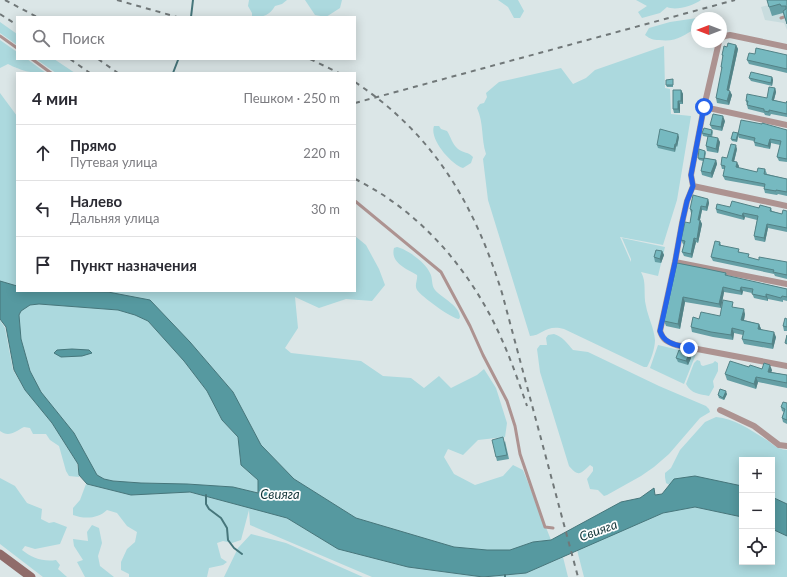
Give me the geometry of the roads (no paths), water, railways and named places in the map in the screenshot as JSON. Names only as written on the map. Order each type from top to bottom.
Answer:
[{"type":"street","points":[[727,36],[730,35],[787,47]]},
{"type":"street","points":[[718,48],[704,107],[691,175],[693,186],[687,201],[660,331],[661,336],[665,341],[712,352],[787,366]]},
{"type":"street","points":[[704,107],[787,125]]},
{"type":"street","points":[[693,186],[787,206]]},
{"type":"street","points":[[675,262],[787,284]]},
{"type":"street","points":[[720,410],[754,426],[779,445],[787,446]]},
{"type":"street","points":[[0,554],[27,576]]},
{"type":"lane","points":[[781,18],[787,16]]},
{"type":"lane","points":[[0,36],[16,47]]},
{"type":"lane","points":[[33,60],[50,72]]},
{"type":"lane","points":[[356,202],[441,272],[470,326],[507,401],[515,426],[520,454],[545,527],[553,528]]},
{"type":"water","name":"Свияга","points":[[0,281],[16,286],[16,292],[108,292],[150,300],[190,342],[233,392],[261,445],[294,479],[356,518],[454,547],[487,550],[510,550],[533,542],[551,540],[621,502],[640,498],[654,488],[655,495],[662,494],[674,479],[695,476],[739,485],[739,516],[695,507],[663,513],[526,573],[483,577],[408,567],[338,549],[287,518],[190,492],[131,495],[87,484],[79,475],[78,464],[52,423],[25,390],[14,370],[6,327],[0,319]],"holes":[[[39,304],[118,310],[148,321],[184,361],[207,391],[222,420],[238,437],[241,465],[258,480],[258,493],[233,487],[113,481],[104,479],[97,475],[74,433],[41,392],[30,371],[21,339],[19,315],[21,311],[30,305]]]},
{"type":"water","points":[[57,350],[89,350],[92,353],[82,356],[61,357],[54,353]]},
{"type":"water","points":[[775,498],[787,504],[787,536],[775,530]]},
{"type":"waterway","points":[[191,16],[193,0]]},
{"type":"waterway","points":[[173,72],[178,60]]},
{"type":"waterway","points":[[206,495],[206,504],[209,509],[221,518],[227,528],[228,540],[234,548],[242,554]]},
{"type":"railway","points":[[5,0],[35,16]]},
{"type":"railway","points":[[117,0],[173,16]]},
{"type":"railway","points":[[356,103],[735,0]]},
{"type":"railway","points":[[0,14],[16,24]]},
{"type":"railway","points":[[71,60],[89,72]]},
{"type":"railway","points":[[99,60],[117,72]]},
{"type":"railway","points":[[312,60],[337,72]]},
{"type":"railway","points":[[356,83],[383,103],[429,148],[448,174],[464,201],[478,230],[491,260],[502,293],[578,577]]},
{"type":"railway","points":[[356,180],[378,192],[420,223],[438,242],[471,283],[497,329],[527,406]]}]
